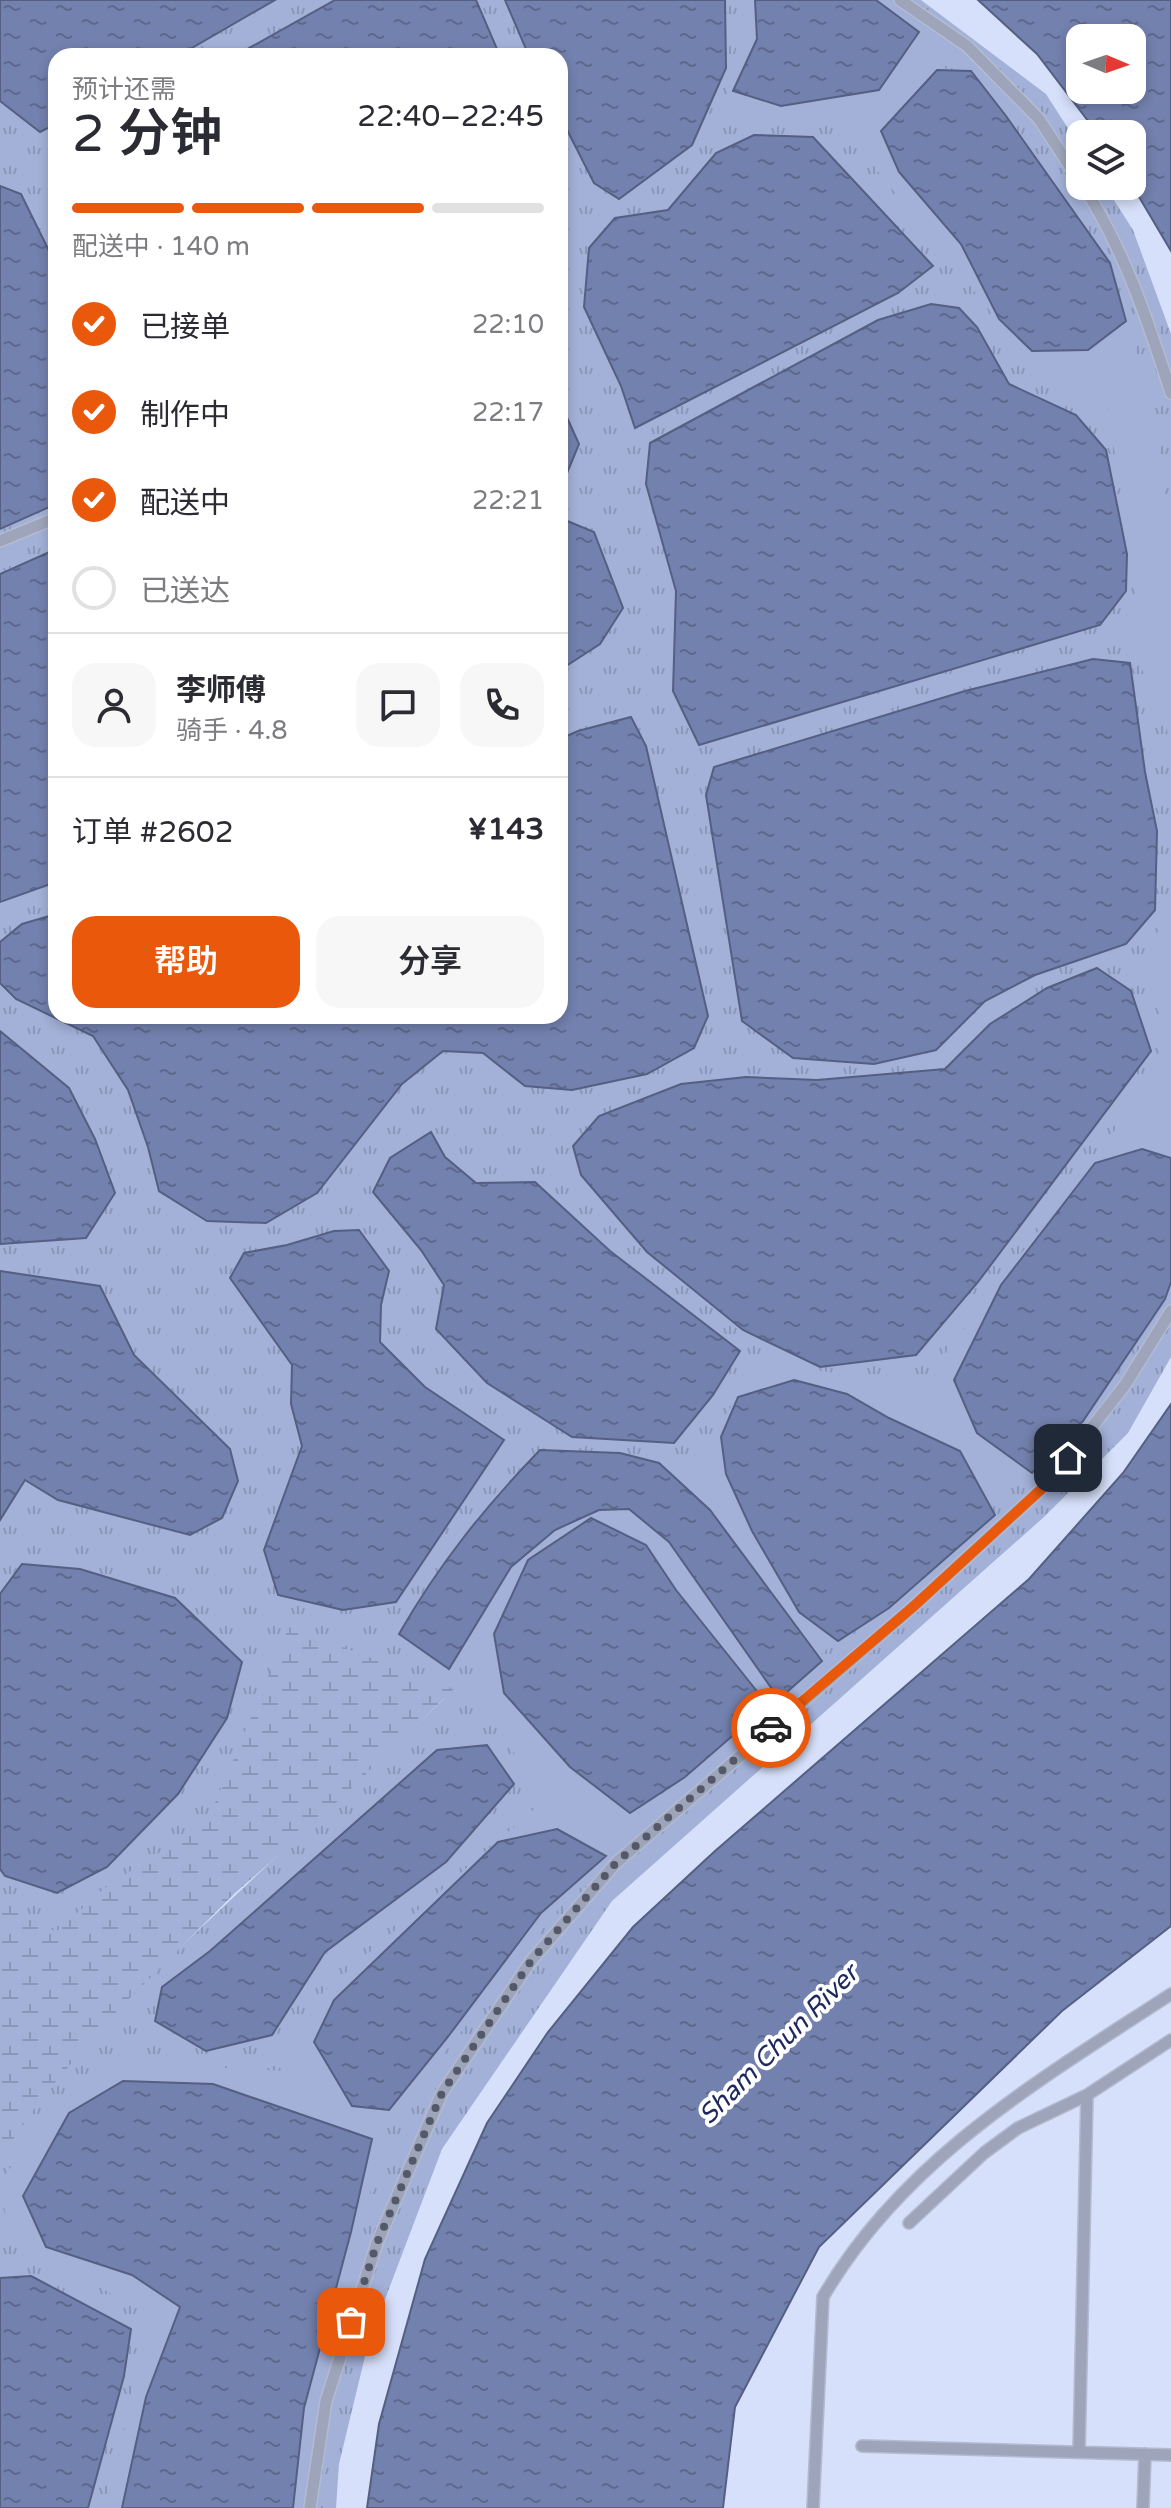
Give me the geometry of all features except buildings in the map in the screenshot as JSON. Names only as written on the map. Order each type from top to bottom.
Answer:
[{"type":"lane","points":[[900,0],[967,46],[1039,119],[1066,161]]},
{"type":"lane","points":[[1092,200],[1102,216],[1147,317],[1171,393]]},
{"type":"lane","points":[[0,541],[48,521]]},
{"type":"lane","points":[[310,2508],[326,2401],[377,2243],[442,2093],[531,1961],[616,1863],[914,1606],[1048,1483],[1125,1385],[1171,1311]]},
{"type":"lane","points":[[813,2508],[823,2297],[836,2274],[881,2215],[951,2145],[1015,2096],[1171,1994]]},
{"type":"lane","points":[[909,2223],[984,2153],[1018,2128],[1087,2095],[1171,2040]]},
{"type":"lane","points":[[1079,2452],[1087,2095]]},
{"type":"lane","points":[[862,2446],[1171,2455]]},
{"type":"lane","points":[[1143,2508],[1145,2454]]},
{"type":"green space","points":[[0,0],[921,0],[1046,94],[1066,125],[1066,200],[1114,200],[1133,230],[1171,334],[1171,1357],[1128,1433],[1044,1517],[612,1901],[442,2149],[368,2344],[339,2464],[336,2508],[0,2508],[0,2117],[445,1698],[49,1953],[0,1923]]},
{"type":"green space","points":[[729,0],[860,0],[930,49],[1103,265],[1152,400],[1171,546],[1171,740],[1126,629],[1137,590],[1107,406],[1050,385],[835,118],[723,121],[743,11]]},
{"type":"green space","points":[[1171,907],[1171,1239],[1154,1297],[1014,1486],[625,1825],[383,2130],[306,2508],[106,2508],[150,2314],[10,2240],[0,2183],[52,2104],[111,2062],[281,2071],[311,2003],[545,1800],[486,1710],[473,1635],[498,1551],[608,1496],[661,1504],[690,1474],[759,1360],[919,1388],[1150,1084],[1166,1026],[1137,971]]},
{"type":"green space","points":[[289,1627],[454,1689],[314,1824],[234,1894],[106,2022],[41,2099],[0,2158],[0,1900],[56,1932],[106,1887],[207,1822]]},
{"type":"water","points":[[0,0],[275,0],[192,48],[48,48],[48,128],[40,132],[0,101]]},
{"type":"water","points":[[335,0],[476,0],[497,48],[249,48]]},
{"type":"water","points":[[505,0],[725,0],[726,68],[692,145],[619,199],[594,183],[568,132],[568,48],[526,48]]},
{"type":"water","points":[[755,0],[876,0],[919,32],[879,90],[781,106],[733,91],[757,39]]},
{"type":"water","points":[[978,0],[1171,0],[1171,251],[1141,200],[1146,200],[1146,120],[1087,120],[1075,104],[1146,104],[1146,24],[1066,24],[1066,92],[1037,54]]},
{"type":"water","points":[[937,70],[971,71],[1110,263],[1126,321],[1088,350],[1032,351],[999,319],[961,244],[899,172],[881,131]]},
{"type":"water","points":[[754,135],[813,137],[933,266],[898,293],[635,428],[621,386],[584,307],[589,248],[615,218],[668,210],[716,153]]},
{"type":"water","points":[[0,186],[21,194],[48,249],[48,508],[0,529]]},
{"type":"water","points":[[931,304],[959,308],[977,327],[1009,384],[1076,415],[1106,450],[1127,554],[1126,591],[1100,625],[699,745],[673,691],[676,591],[646,484],[650,443],[878,320]]},
{"type":"water","points":[[568,420],[579,444],[568,471]]},
{"type":"water","points":[[568,521],[594,532],[623,608],[600,644],[568,665]]},
{"type":"water","points":[[48,553],[48,885],[0,902],[0,574]]},
{"type":"water","points":[[1093,659],[1130,663],[1145,772],[1157,831],[1155,910],[1126,944],[1035,975],[985,1001],[936,1050],[874,1064],[793,1058],[742,1021],[706,795],[714,767],[965,691]]},
{"type":"water","points":[[631,717],[646,746],[708,1016],[694,1048],[647,1074],[572,1090],[525,1086],[483,1053],[443,1051],[402,1084],[317,1193],[266,1223],[207,1221],[159,1191],[128,1090],[93,1036],[68,1024],[568,1024],[568,735]]},
{"type":"water","points":[[48,916],[48,1014],[16,999],[0,983],[0,942],[22,924]]},
{"type":"water","points":[[1097,968],[1131,991],[1151,1051],[978,1282],[916,1355],[820,1367],[743,1330],[647,1252],[581,1175],[573,1146],[599,1116],[681,1084],[746,1077],[817,1080],[945,1069],[990,1024],[1047,988]]},
{"type":"water","points":[[0,1031],[69,1088],[95,1139],[115,1193],[86,1238],[0,1244]]},
{"type":"water","points":[[431,1132],[445,1157],[476,1183],[535,1182],[610,1251],[740,1351],[713,1395],[674,1443],[572,1437],[487,1383],[436,1329],[444,1285],[421,1250],[373,1192],[390,1158]]},
{"type":"water","points":[[1142,1149],[1171,1158],[1171,1282],[1165,1299],[1083,1421],[1032,1473],[977,1433],[954,1380],[1001,1285],[1095,1163]]},
{"type":"water","points":[[359,1230],[389,1271],[381,1305],[380,1342],[425,1387],[504,1440],[396,1602],[343,1610],[278,1595],[264,1550],[302,1446],[291,1404],[292,1365],[230,1278],[244,1253],[287,1245],[334,1231]]},
{"type":"water","points":[[0,1271],[100,1286],[134,1355],[230,1449],[238,1481],[222,1518],[190,1535],[58,1500],[25,1480],[0,1520]]},
{"type":"water","points":[[794,1380],[847,1394],[889,1418],[960,1451],[995,1515],[889,1608],[838,1641],[799,1612],[752,1531],[726,1474],[721,1437],[738,1397]]},
{"type":"water","name":"Sham Chun River","points":[[1171,1404],[1171,1926],[1062,2011],[819,2247],[735,2407],[723,2508],[367,2508],[379,2424],[425,2259],[487,2123],[548,2032],[633,1927],[715,1851],[1029,1579],[1123,1473]]},
{"type":"water","points":[[540,1450],[620,1453],[659,1463],[710,1510],[822,1661],[779,1699],[669,1542],[629,1509],[599,1510],[555,1530],[511,1567],[449,1669],[399,1634],[464,1538]]},
{"type":"water","points":[[591,1518],[646,1545],[676,1590],[768,1705],[685,1777],[630,1813],[570,1767],[504,1693],[494,1634],[528,1560]]},
{"type":"water","points":[[22,1564],[80,1569],[175,1598],[242,1662],[227,1718],[178,1794],[107,1867],[57,1893],[5,1876],[0,1869],[0,1594]]},
{"type":"water","points":[[487,1745],[514,1784],[446,1862],[325,1952],[272,2035],[206,2051],[155,2021],[162,1987],[210,1951],[437,1750]]},
{"type":"water","points":[[557,1829],[606,1856],[541,1913],[389,2110],[352,2106],[314,2042],[334,2000],[498,1842]]},
{"type":"water","points":[[123,2081],[213,2084],[372,2139],[351,2232],[304,2408],[293,2508],[122,2508],[146,2397],[180,2307],[132,2275],[46,2247],[23,2196],[69,2113]]},
{"type":"water","points":[[31,2276],[131,2329],[124,2376],[88,2508],[0,2508],[0,2278]]},
{"type":"way so far","points":[[351,2322],[377,2243],[442,2093],[531,1961],[616,1863],[771,1728]]},
{"type":"route","points":[[771,1728],[914,1606],[1048,1483],[1068,1458]]}]
